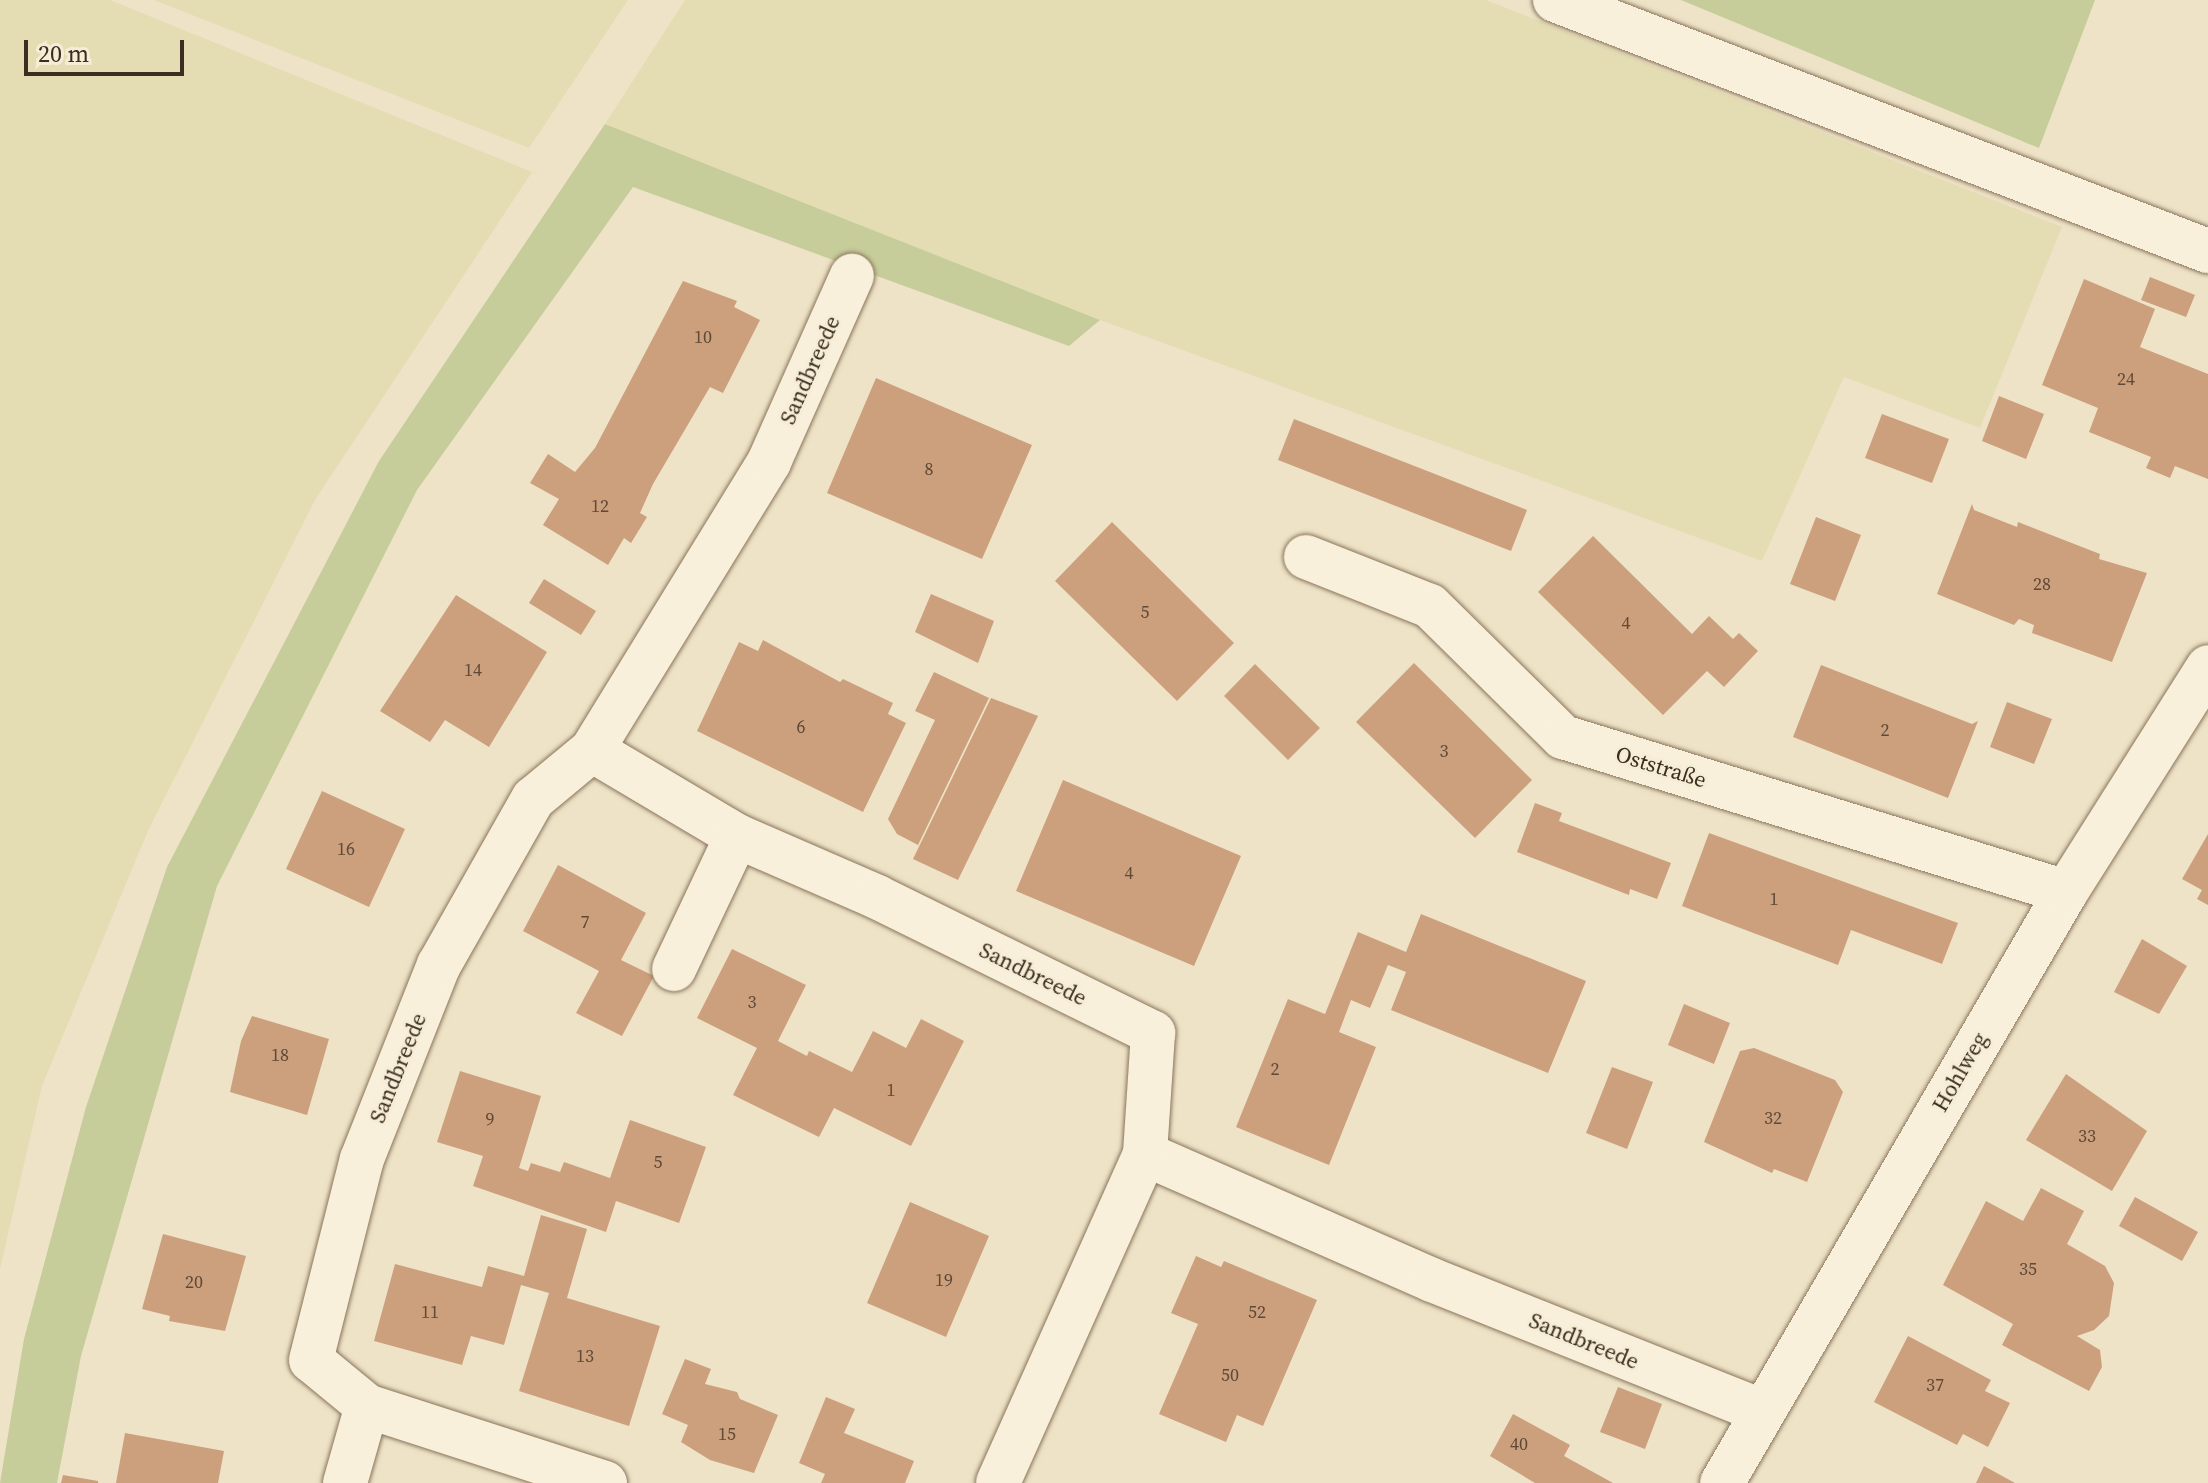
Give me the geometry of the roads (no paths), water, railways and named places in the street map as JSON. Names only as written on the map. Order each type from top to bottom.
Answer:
[{"type":"street","points":[[1555,0],[2208,251]]},
{"type":"street","name":"Sandbreede","points":[[605,1483],[367,1406],[311,1360],[362,1159],[439,965],[533,799],[592,750],[769,462],[852,276]]},
{"type":"street","name":"Oststraße","points":[[1306,557],[1430,606],[1563,737],[2066,892]]},
{"type":"street","name":"Hohlweg","points":[[1722,1483],[1761,1411],[2066,892],[2208,667]]},
{"type":"street","name":"Sandbreede","points":[[592,750],[737,836],[877,897],[1153,1033],[1145,1154],[998,1483]]},
{"type":"street","points":[[674,969],[737,836]]},
{"type":"street","name":"Sandbreede","points":[[1145,1154],[1432,1280],[1761,1411]]},
{"type":"street","points":[[345,1483],[367,1406]]}]
